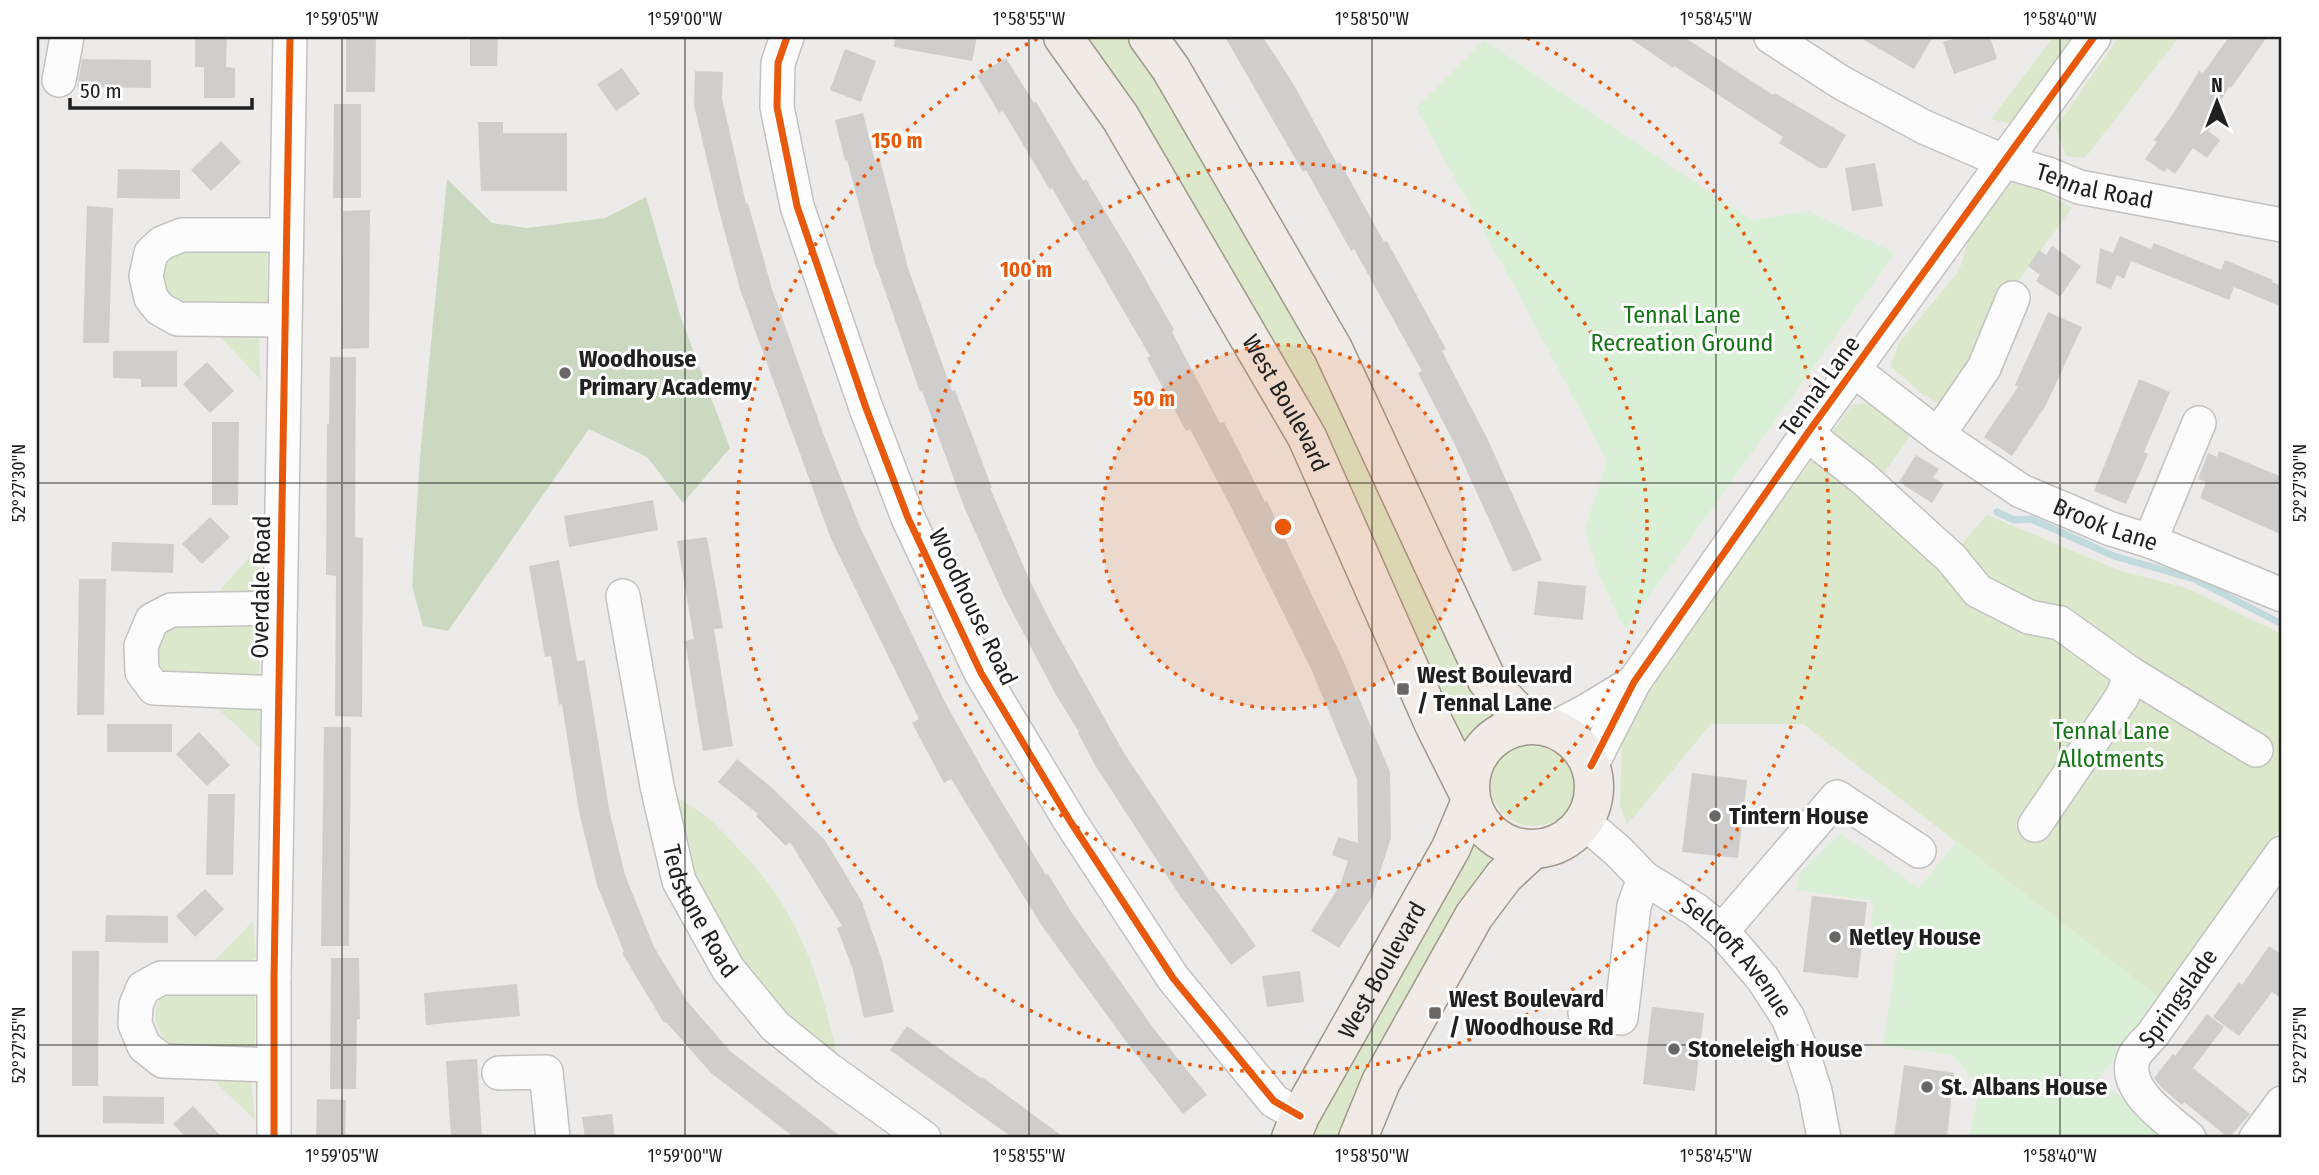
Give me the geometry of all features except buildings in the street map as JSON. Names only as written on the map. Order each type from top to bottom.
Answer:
[{"type":"main road","name":"West Boulevard","points":[[1063,37],[1120,117],[1307,437],[1469,797],[1451,848],[1295,1127]]},
{"type":"main road","points":[[1148,37],[1171,69],[1333,349],[1487,680],[1541,726],[1577,743],[1591,766],[1594,795],[1584,822],[1562,843],[1532,850],[1505,844],[1483,827],[1469,797],[1475,759],[1497,734],[1541,726]]},
{"type":"main road","points":[[1358,1138],[1381,1082],[1474,916],[1504,876],[1532,850]]},
{"type":"street","points":[[59,80],[67,37]]},
{"type":"street","name":"Overdale Road","points":[[274,1138],[278,693],[290,37]]},
{"type":"street","name":"Tennal Road","points":[[1771,37],[1842,83],[1924,127],[2003,161],[2048,174],[2079,187],[2282,225]]},
{"type":"street","name":"Tennal Lane","points":[[1591,766],[1634,681],[1807,435],[2094,37]]},
{"type":"street","name":"Woodhouse Road","points":[[780,39],[777,107],[797,206],[866,408],[908,518],[981,673],[1070,821],[1173,978],[1295,1127]]},
{"type":"street","points":[[285,235],[182,235],[162,243],[151,253],[146,276],[151,298],[160,309],[178,319],[285,320]]},
{"type":"street","points":[[1938,435],[1984,368],[2014,298]]},
{"type":"street","name":"Brook Lane","points":[[1855,371],[1938,435],[2021,491],[2282,595]]},
{"type":"street","points":[[2150,541],[2199,423]]},
{"type":"street","points":[[1807,435],[1864,480],[1951,558],[1978,591],[2029,617],[2060,623],[2130,674],[2256,750]]},
{"type":"street","name":"Tedstone Road","points":[[623,596],[657,786],[679,881],[727,969],[775,1026],[828,1069],[924,1138]]},
{"type":"street","points":[[278,693],[154,688],[142,672],[141,646],[152,620],[172,610],[280,608]]},
{"type":"street","points":[[2035,825],[2122,697],[2130,674]]},
{"type":"street","name":"Tennal Lane","points":[[1541,726],[1588,710],[1634,681]]},
{"type":"street","points":[[1722,931],[1837,797],[1919,851]]},
{"type":"street","name":"Selcroft Avenue","points":[[1584,822],[1644,878],[1696,910],[1722,931],[1763,979],[1788,1018],[1815,1091],[1824,1138]]},
{"type":"street","name":"Springslade","points":[[2189,1138],[2145,1099],[2134,1084],[2131,1072],[2135,1056],[2282,853]]},
{"type":"street","points":[[1585,1013],[1621,1018],[1634,906],[1644,878]]},
{"type":"street","points":[[273,1065],[163,1061],[144,1046],[135,1024],[136,1006],[143,988],[161,978],[274,978]]},
{"type":"street","points":[[499,1073],[547,1072],[553,1138]]},
{"type":"street","points":[[2256,1138],[2282,1103]]},
{"type":"green space","points":[[1076,37],[1130,37],[1325,359],[1498,713],[1483,723],[1462,744]]},
{"type":"green space","points":[[2053,37],[2077,37],[2012,124],[1991,119]]},
{"type":"green space","points":[[2119,37],[2179,37],[2085,158],[2066,156],[2056,127]]},
{"type":"green space","name":"Tennal Lane Recreation Ground","points":[[1484,40],[1751,220],[1808,211],[1895,253],[1625,630],[1598,574],[1585,528],[1607,461],[1416,108]]},
{"type":"green space","name":"Woodhouse Primary Academy","points":[[447,179],[492,223],[527,228],[605,218],[646,197],[681,318],[730,448],[683,503],[647,457],[589,429],[448,631],[423,626],[412,586],[420,456]]},
{"type":"green space","points":[[2022,179],[2072,208],[2015,285],[1942,406],[1921,393],[1890,366],[1899,343],[1959,271],[1973,225],[2007,185]]},
{"type":"green space","points":[[267,245],[267,309],[191,307],[173,300],[168,293],[163,271],[167,260],[175,251]]},
{"type":"green space","points":[[217,334],[253,334],[259,338],[260,379]]},
{"type":"green space","name":"Tennal Lane Allotments","points":[[1867,403],[1911,435],[1879,480],[1955,552],[1987,515],[2121,571],[2187,588],[2282,634],[2282,826],[2161,999],[1803,724],[1711,724],[1627,825],[1620,805],[1622,738],[1636,701],[1852,405]]},
{"type":"green space","points":[[259,547],[260,584],[251,591],[216,594]]},
{"type":"green space","points":[[260,618],[259,680],[167,676],[163,670],[158,652],[165,626]]},
{"type":"green space","points":[[212,703],[254,705],[261,715],[260,748]]},
{"type":"green space","points":[[1534,738],[1551,742],[1565,751],[1574,765],[1578,782],[1574,799],[1565,813],[1551,822],[1534,826],[1517,822],[1503,813],[1494,799],[1490,782],[1494,765],[1503,751],[1517,742]]},
{"type":"green space","points":[[657,786],[710,820],[755,867],[775,894],[806,950],[817,980],[842,1079],[728,969]]},
{"type":"green space","points":[[1840,833],[1919,888],[1957,841],[2161,999],[2098,1079],[2173,1138],[1969,1138],[1980,1089],[1953,1055],[1883,1046],[1900,932],[1872,926],[1873,901],[1797,890],[1800,873]]},
{"type":"green space","points":[[1474,841],[1493,855],[1391,1036],[1346,1138],[1308,1138]]},
{"type":"green space","points":[[253,921],[256,956],[247,966],[209,966]]},
{"type":"green space","points":[[255,987],[255,1049],[175,1047],[162,1036],[155,1020],[161,994]]},
{"type":"green space","points":[[208,1075],[251,1080],[255,1120]]},
{"type":"waterway","points":[[1997,512],[2014,520],[2031,519],[2114,556],[2194,579],[2282,624]]},
{"type":"cycle path","points":[[274,1138],[274,978],[290,37]]},
{"type":"cycle path","points":[[787,37],[778,63],[777,107],[797,206],[866,408],[908,518],[981,673],[1070,821],[1173,978],[1274,1101],[1300,1116]]},
{"type":"cycle path","points":[[1591,766],[1634,682],[1807,434],[2094,37]]},
{"type":"place","name":"Woodhouse Primary Academy","points":[[565,373]]},
{"type":"place","name":"West Boulevard / Tennal Lane","points":[[1403,689]]},
{"type":"place","name":"Tintern House","points":[[1715,816]]},
{"type":"place","name":"Netley House","points":[[1835,937]]},
{"type":"place","name":"West Boulevard / Woodhouse Rd","points":[[1435,1013]]},
{"type":"place","name":"Stoneleigh House","points":[[1674,1049]]},
{"type":"place","name":"St. Albans House","points":[[1927,1087]]}]
